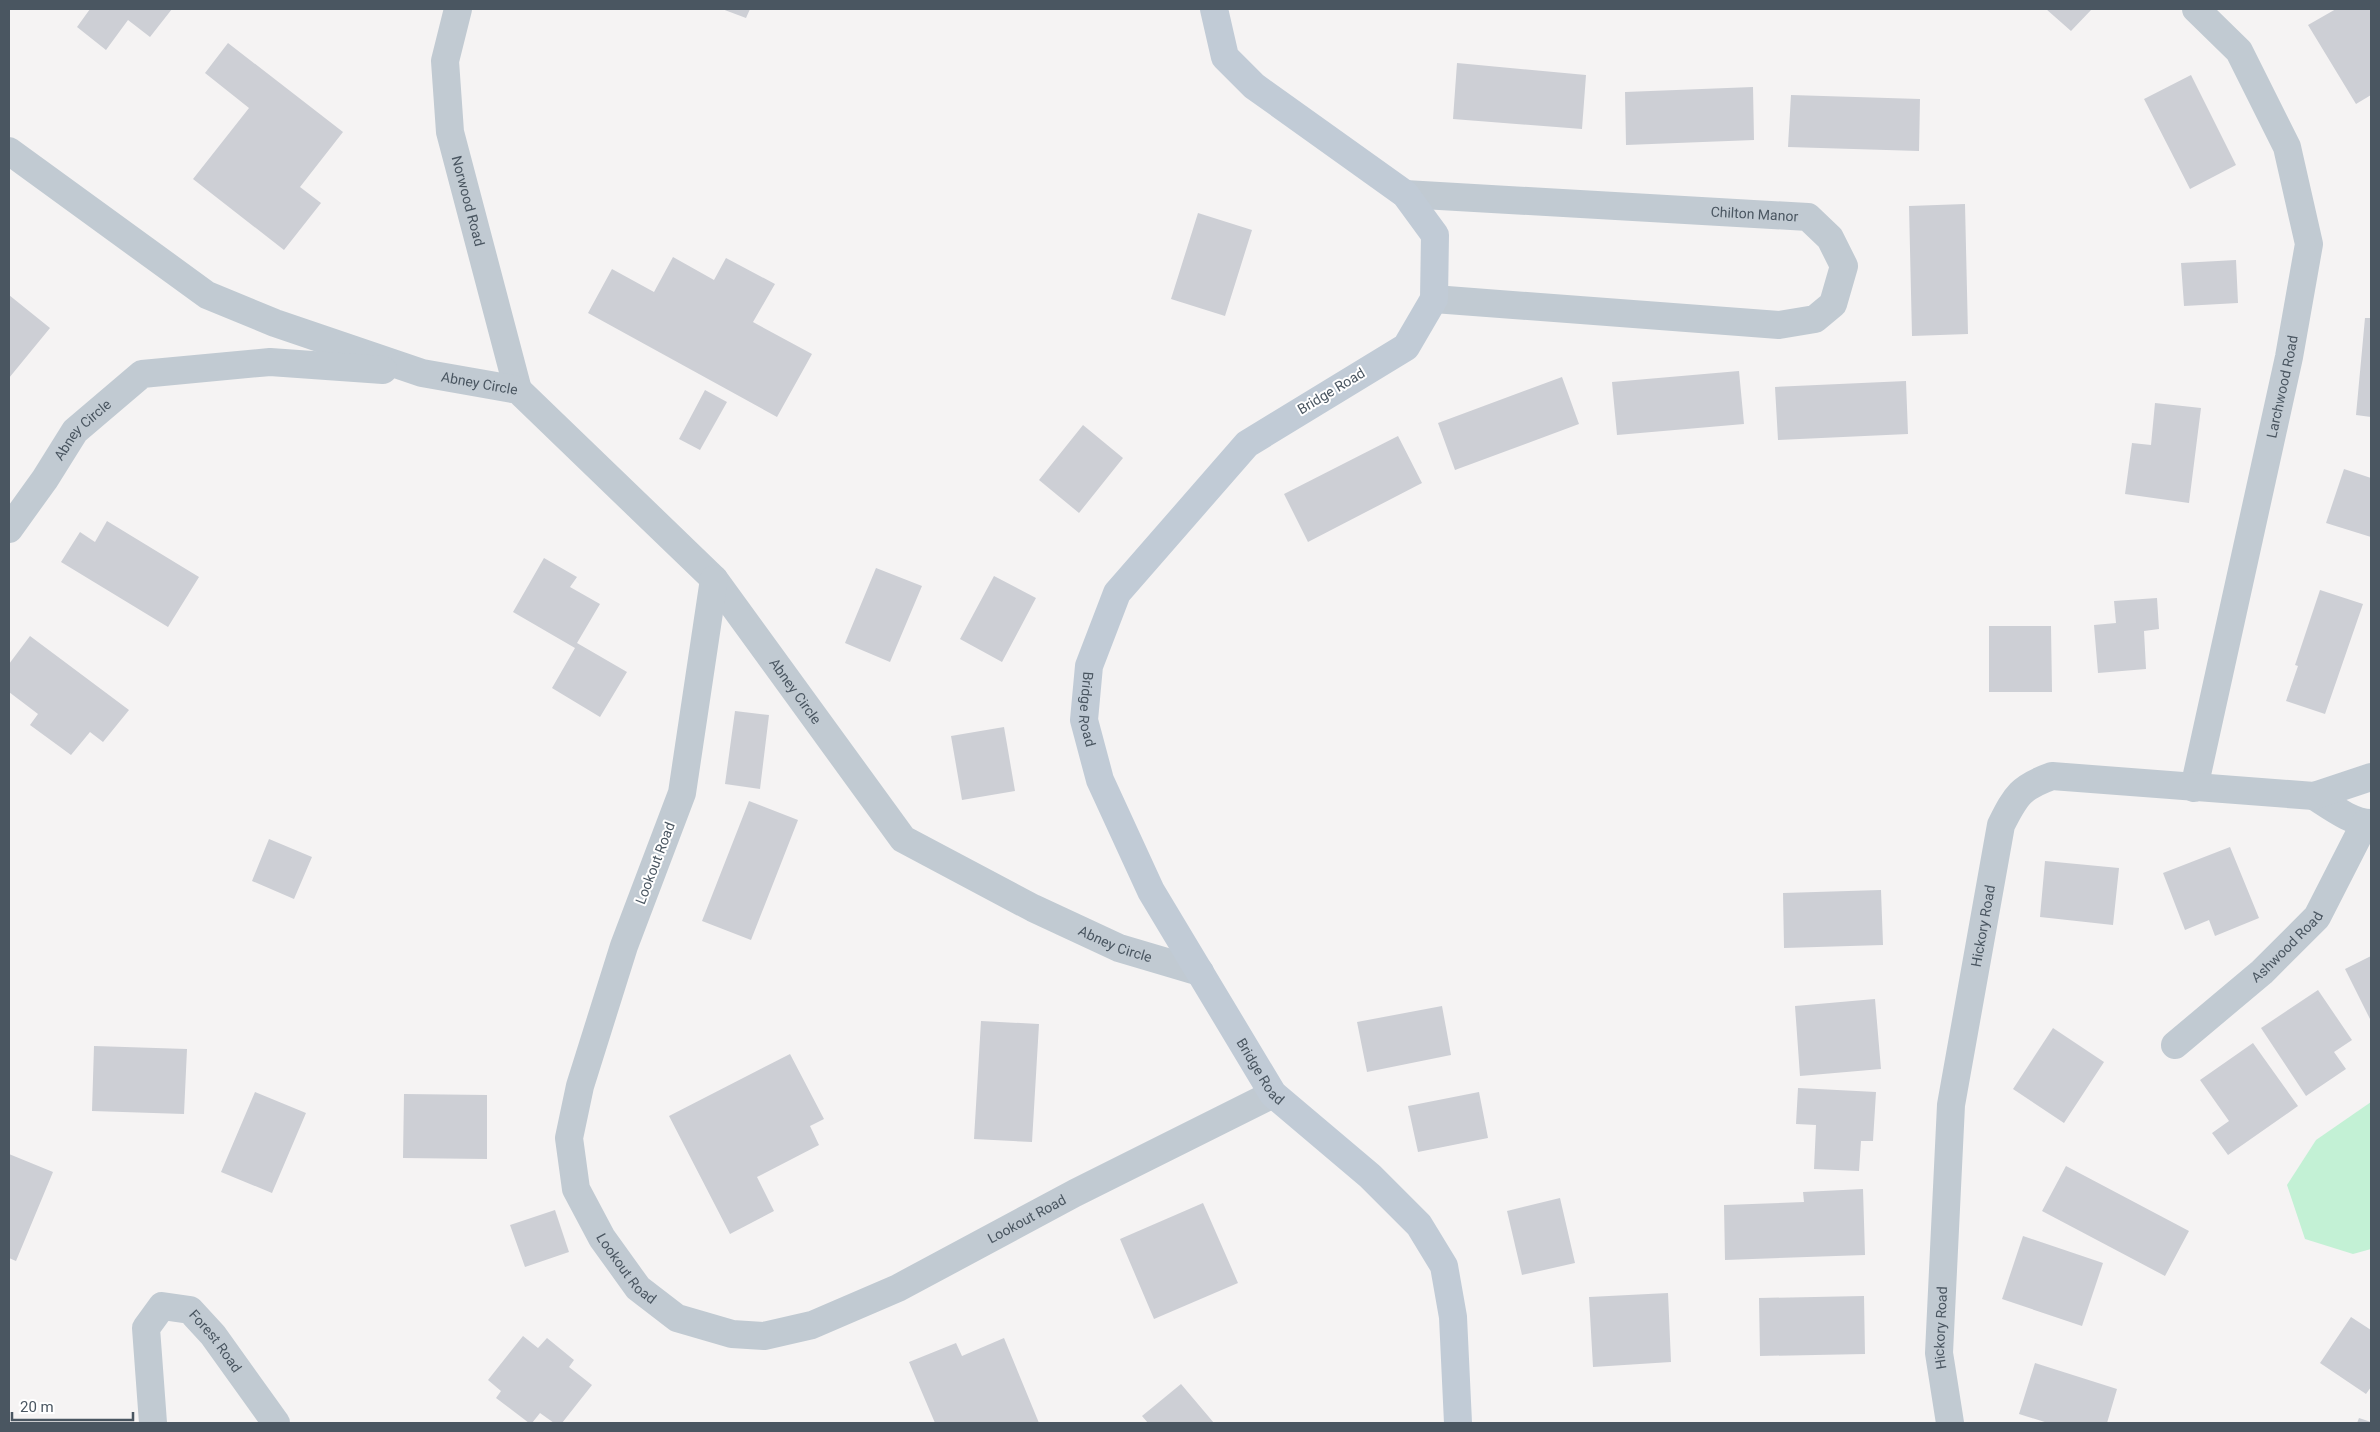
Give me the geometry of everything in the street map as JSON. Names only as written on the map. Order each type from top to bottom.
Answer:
[{"type":"street","name":"Norwood Road","points":[[458,9],[446,61],[450,132],[518,390]]},
{"type":"street","name":"Bridge Road","points":[[1214,9],[1225,57],[1254,86],[1405,194],[1435,235],[1434,299],[1406,347],[1247,444],[1117,593],[1089,666],[1084,720],[1100,780],[1151,890],[1273,1094],[1370,1176],[1419,1225],[1444,1266],[1453,1316],[1458,1423]]},
{"type":"street","name":"Larchwood Road","points":[[2194,788],[2287,366],[2309,244],[2287,147],[2239,51],[2196,9]]},
{"type":"street","name":"Abney Circle","points":[[9,152],[207,295],[275,323],[422,373]]},
{"type":"street","name":"Chilton Manor","points":[[1405,194],[1808,217],[1830,238],[1844,266],[1833,304],[1815,319],[1779,324],[1434,299]]},
{"type":"street","name":"Abney Circle","points":[[9,529],[45,479],[75,431],[142,374],[270,362],[422,373],[518,390],[714,579],[903,839],[1033,908],[1119,948],[1200,972]]},
{"type":"street","name":"Lookout Road","points":[[714,579],[682,793],[624,946],[580,1086],[569,1138],[576,1189],[602,1238],[638,1288],[677,1318],[732,1334],[764,1336],[812,1325],[898,1288],[1075,1193],[1273,1094]]},
{"type":"street","name":"Hickory Road","points":[[1950,1423],[1940,1353],[1952,1106],[2001,825],[2013,800],[2030,784],[2052,776],[2314,796],[2371,776]]},
{"type":"street","name":"Ashwood Road","points":[[2175,1045],[2262,972],[2317,917],[2368,823],[2337,810],[2314,796]]},
{"type":"street","name":"Forest Road","points":[[153,1423],[146,1328],[162,1306],[190,1310],[213,1335],[276,1423]]},
{"type":"green space","points":[[2371,1102],[2371,1249],[2353,1254],[2305,1239],[2287,1185],[2316,1140]]},
{"type":"building","points":[[90,9],[172,9],[150,37],[128,20],[106,50],[77,27]]},
{"type":"building","points":[[722,9],[750,9],[746,18]]},
{"type":"building","points":[[2046,9],[2092,9],[2071,31]]},
{"type":"building","points":[[2336,9],[2371,9],[2371,95],[2356,104],[2308,25]]},
{"type":"building","points":[[228,43],[343,132],[300,187],[321,203],[284,250],[193,179],[249,108],[205,73]]},
{"type":"building","points":[[1457,63],[1586,75],[1582,129],[1453,119]]},
{"type":"building","points":[[2191,75],[2236,165],[2190,189],[2144,99]]},
{"type":"building","points":[[1753,87],[1754,140],[1626,145],[1625,92]]},
{"type":"building","points":[[1791,95],[1920,99],[1919,151],[1788,147]]},
{"type":"building","points":[[1965,204],[1968,334],[1912,336],[1909,206]]},
{"type":"building","points":[[1198,213],[1252,230],[1225,316],[1171,299]]},
{"type":"building","points":[[673,257],[714,280],[726,258],[775,284],[753,322],[812,354],[777,417],[588,313],[612,269],[654,292]]},
{"type":"building","points":[[2236,260],[2238,303],[2184,306],[2181,263]]},
{"type":"building","points":[[9,295],[50,328],[9,378]]},
{"type":"building","points":[[2365,318],[2371,318],[2371,417],[2356,415]]},
{"type":"building","points":[[1739,371],[1744,424],[1617,435],[1612,382]]},
{"type":"building","points":[[1562,377],[1579,424],[1455,470],[1438,423]]},
{"type":"building","points":[[1906,381],[1908,434],[1778,440],[1775,387]]},
{"type":"building","points":[[705,390],[727,402],[700,450],[679,439]]},
{"type":"building","points":[[2155,403],[2201,408],[2189,503],[2125,494],[2132,443],[2151,445]]},
{"type":"building","points":[[1083,425],[1123,458],[1079,513],[1039,480]]},
{"type":"building","points":[[1398,436],[1422,483],[1308,542],[1284,494]]},
{"type":"building","points":[[2344,469],[2371,478],[2371,537],[2326,523]]},
{"type":"building","points":[[107,521],[199,577],[168,627],[61,562],[80,532],[95,542]]},
{"type":"building","points":[[544,558],[577,577],[570,587],[600,604],[577,643],[627,672],[600,717],[552,688],[575,648],[513,612]]},
{"type":"building","points":[[876,568],[922,586],[890,662],[845,643]]},
{"type":"building","points":[[994,576],[1036,598],[1002,662],[960,639]]},
{"type":"building","points":[[2320,590],[2363,604],[2325,714],[2286,701],[2298,666],[2295,665]]},
{"type":"building","points":[[2157,598],[2159,629],[2144,631],[2146,669],[2098,673],[2094,625],[2116,623],[2114,601]]},
{"type":"building","points":[[1989,626],[2051,626],[2052,692],[1989,692]]},
{"type":"building","points":[[30,636],[129,710],[103,742],[90,732],[71,755],[30,725],[38,714],[9,692],[9,664]]},
{"type":"building","points":[[735,711],[769,715],[760,789],[725,784]]},
{"type":"building","points":[[1004,727],[1015,791],[962,800],[951,736]]},
{"type":"building","points":[[749,801],[798,820],[751,940],[702,921]]},
{"type":"building","points":[[269,839],[312,857],[294,899],[252,881]]},
{"type":"building","points":[[2230,847],[2259,918],[2215,936],[2209,920],[2185,930],[2163,873]]},
{"type":"building","points":[[2045,861],[2119,868],[2113,925],[2040,917]]},
{"type":"building","points":[[1881,890],[1883,945],[1784,948],[1783,893]]},
{"type":"building","points":[[2371,956],[2371,1021],[2345,969]]},
{"type":"building","points":[[2318,990],[2352,1040],[2334,1052],[2346,1069],[2306,1096],[2261,1028]]},
{"type":"building","points":[[1875,999],[1881,1069],[1800,1076],[1795,1006]]},
{"type":"building","points":[[1442,1006],[1451,1055],[1367,1072],[1357,1022]]},
{"type":"building","points":[[981,1021],[1039,1024],[1032,1142],[974,1139]]},
{"type":"building","points":[[2053,1028],[2104,1062],[2064,1123],[2013,1089]]},
{"type":"building","points":[[2253,1043],[2298,1106],[2228,1155],[2212,1133],[2229,1121],[2200,1080]]},
{"type":"building","points":[[94,1046],[187,1049],[184,1114],[92,1111]]},
{"type":"building","points":[[790,1054],[824,1119],[810,1126],[819,1145],[757,1177],[774,1211],[730,1234],[669,1116]]},
{"type":"building","points":[[1798,1088],[1876,1092],[1873,1141],[1861,1141],[1859,1171],[1814,1169],[1816,1125],[1796,1124]]},
{"type":"building","points":[[255,1092],[306,1113],[272,1193],[221,1172]]},
{"type":"building","points":[[1479,1092],[1488,1138],[1418,1152],[1408,1106]]},
{"type":"building","points":[[404,1094],[487,1095],[487,1159],[403,1158]]},
{"type":"building","points":[[9,1154],[53,1172],[16,1261],[9,1258]]},
{"type":"building","points":[[2066,1166],[2189,1231],[2165,1276],[2042,1211]]},
{"type":"building","points":[[1863,1189],[1865,1255],[1725,1260],[1724,1205],[1804,1202],[1803,1192]]},
{"type":"building","points":[[1560,1198],[1575,1263],[1522,1275],[1507,1211]]},
{"type":"building","points":[[1203,1203],[1238,1283],[1154,1319],[1120,1239]]},
{"type":"building","points":[[555,1210],[569,1252],[525,1267],[510,1225]]},
{"type":"building","points":[[2023,1236],[2103,1263],[2082,1326],[2002,1299]]},
{"type":"building","points":[[1668,1293],[1671,1362],[1593,1367],[1589,1297]]},
{"type":"building","points":[[1864,1296],[1865,1354],[1760,1356],[1759,1298]]},
{"type":"building","points":[[2351,1317],[2371,1330],[2371,1387],[2366,1394],[2320,1363]]},
{"type":"building","points":[[523,1336],[538,1348],[547,1338],[574,1360],[569,1367],[592,1385],[562,1423],[554,1423],[540,1413],[532,1423],[529,1423],[496,1398],[501,1391],[488,1380]]},
{"type":"building","points":[[1004,1338],[1039,1423],[935,1423],[909,1362],[956,1343],[962,1356]]},
{"type":"building","points":[[2035,1363],[2117,1389],[2107,1423],[2048,1423],[2019,1414]]},
{"type":"building","points":[[1181,1384],[1214,1423],[1148,1423],[1142,1416]]},
{"type":"building","points":[[2359,1418],[2371,1422],[2371,1423],[2357,1423]]}]
